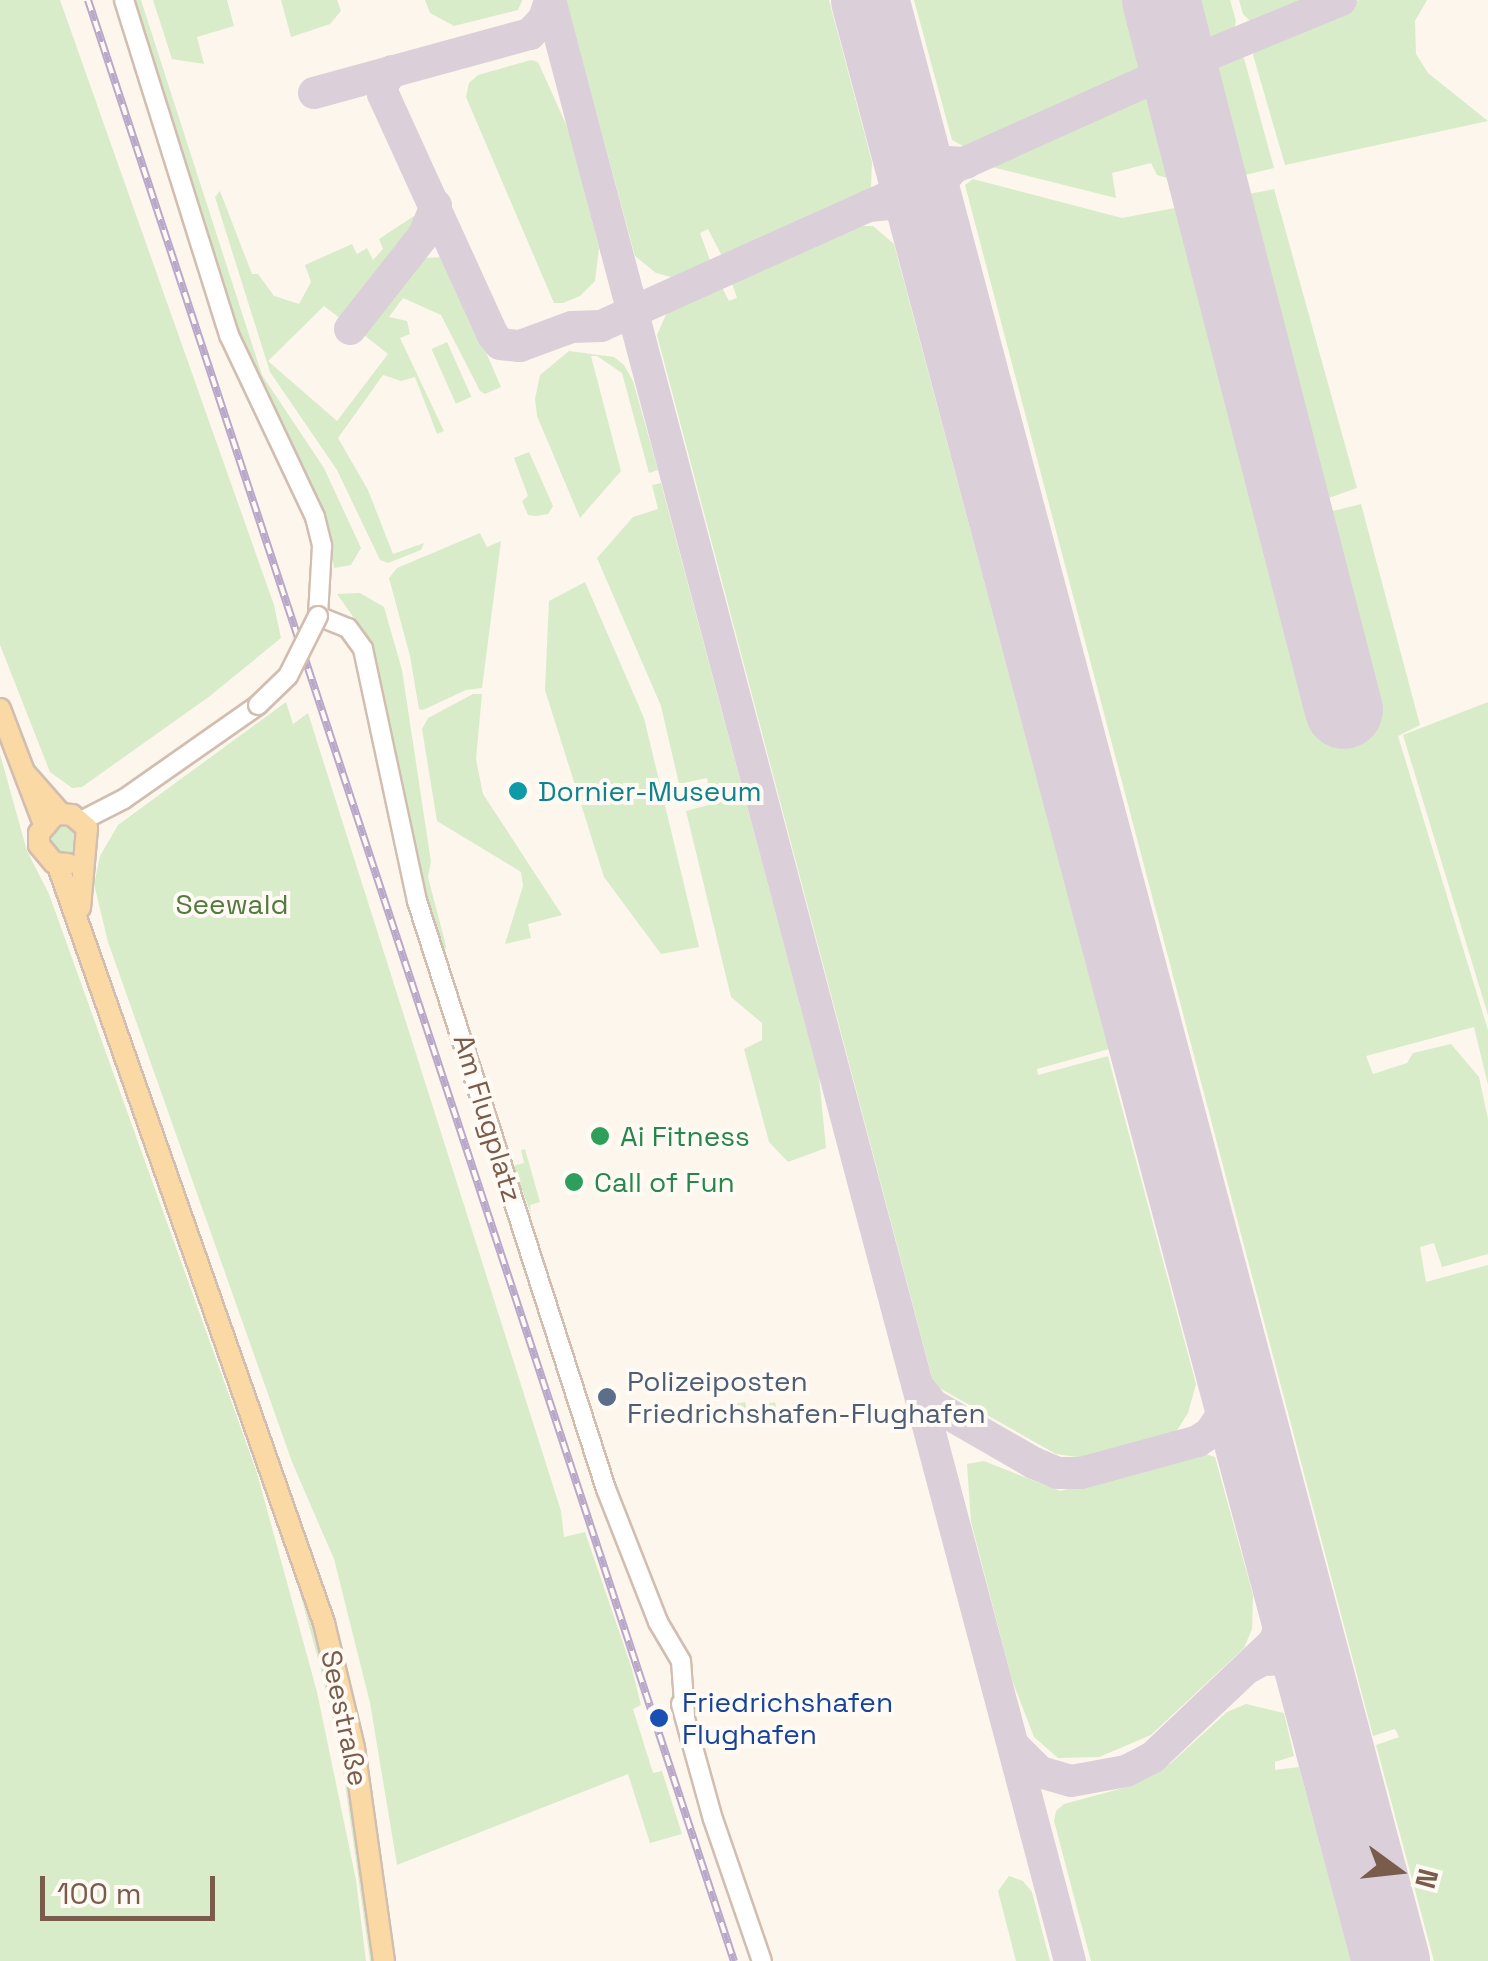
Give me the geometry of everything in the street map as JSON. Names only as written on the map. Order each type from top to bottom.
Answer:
[{"type":"main road","points":[[0,709],[25,774],[72,831],[80,917]]},
{"type":"main road","points":[[72,831],[74,863],[57,863],[44,856],[39,844],[72,831]]},
{"type":"main road","points":[[57,863],[80,917]]},
{"type":"main road","name":"Seestraße","points":[[80,917],[108,1008],[277,1481],[344,1700],[365,1812],[384,1961]]},
{"type":"street","points":[[72,831],[258,704],[288,676],[310,640],[318,616],[322,546],[302,486],[251,391],[229,335],[124,0]]},
{"type":"street","name":"Am Flugplatz","points":[[318,616],[348,628],[363,649],[417,901],[606,1489],[664,1633],[713,1820],[762,1961]]},
{"type":"green space","points":[[0,0],[60,0],[274,605],[281,638],[210,696],[82,787],[72,788],[50,772],[0,645]]},
{"type":"green space","points":[[129,0],[141,0],[262,375],[324,468],[361,548],[351,565],[334,568],[327,523],[245,360]]},
{"type":"green space","points":[[153,0],[227,0],[234,26],[197,37],[204,64],[172,59]]},
{"type":"green space","points":[[281,0],[337,0],[341,11],[330,24],[291,37]]},
{"type":"green space","points":[[425,0],[522,1],[518,10],[454,26],[430,13]]},
{"type":"green space","points":[[566,0],[829,0],[872,162],[871,188],[856,200],[723,258],[708,229],[700,233],[711,263],[671,277],[656,273],[635,256]]},
{"type":"green space","points":[[914,0],[1230,0],[1236,21],[1232,36],[970,150],[952,140]]},
{"type":"green space","points":[[1239,0],[1323,0],[1254,25],[1243,14]]},
{"type":"green space","points":[[1359,0],[1427,0],[1415,21],[1416,54],[1428,73],[1488,121],[1285,165],[1253,55],[1258,40]]},
{"type":"green space","points":[[1236,52],[1244,58],[1274,168],[1196,187],[1157,175],[1151,163],[1112,173],[1116,198],[984,165]]},
{"type":"green space","points":[[531,60],[538,62],[569,131],[599,248],[595,281],[580,296],[563,303],[554,303],[466,97],[469,83],[478,75]]},
{"type":"green space","points":[[973,179],[1122,218],[1274,189],[1357,488],[1289,512],[1293,521],[1361,504],[1420,725],[1398,736],[1488,1030],[1488,1085],[1474,1027],[1366,1056],[1373,1074],[1407,1063],[1413,1053],[1451,1044],[1479,1077],[1488,1119],[1488,1254],[1442,1267],[1434,1243],[1420,1247],[1426,1282],[1488,1265],[1488,1961],[1434,1961],[1376,1745],[1399,1737],[1395,1729],[1373,1736],[965,185]]},
{"type":"green space","points":[[220,191],[252,274],[258,274],[274,296],[299,304],[311,282],[305,265],[352,244],[357,254],[367,248],[373,260],[383,249],[379,239],[414,216],[418,222],[341,319],[324,306],[268,361],[337,421],[388,354],[364,335],[424,258],[445,257],[501,387],[485,394],[480,391],[441,315],[403,298],[389,317],[407,321],[410,334],[400,338],[444,431],[437,434],[415,377],[401,381],[383,375],[338,438],[368,490],[393,554],[424,543],[421,550],[388,563],[380,560],[337,470],[270,372],[215,197]]},
{"type":"green space","points":[[854,226],[873,226],[894,244],[1109,1049],[1037,1069],[1038,1075],[1108,1056],[1196,1384],[1188,1413],[1176,1432],[1084,1458],[1056,1454],[934,1385],[657,335],[668,310],[682,301],[721,285],[729,301],[737,298],[731,280]]},
{"type":"green space","points":[[447,342],[471,397],[456,404],[431,349]]},
{"type":"green space","points":[[569,351],[614,357],[624,365],[633,381],[658,470],[649,473],[622,373],[591,356],[621,471],[580,518],[537,416],[535,399],[540,375]]},
{"type":"green space","points":[[529,452],[553,506],[548,514],[528,515],[522,501],[528,496],[514,458]]},
{"type":"green space","points":[[661,483],[819,1076],[826,1148],[788,1162],[769,1142],[744,1049],[762,1040],[762,1023],[731,997],[686,811],[712,804],[707,778],[679,784],[661,706],[597,558],[633,517],[658,509],[652,485]]},
{"type":"green space","points":[[480,533],[487,547],[501,541],[482,688],[466,690],[419,709],[410,656],[389,578],[397,568]]},
{"type":"green space","points":[[585,582],[644,718],[699,947],[661,954],[604,877],[545,690],[549,601]]},
{"type":"green space","points":[[360,593],[384,607],[402,670],[431,862],[428,877],[446,946],[443,961],[419,880],[366,635],[337,594]]},
{"type":"green space","points":[[473,694],[482,694],[476,759],[483,794],[562,915],[528,924],[531,938],[505,944],[523,886],[521,872],[437,821],[422,729],[428,718]]},
{"type":"green space","name":"Seewald","points":[[286,702],[293,724],[308,713],[561,1511],[564,1537],[585,1532],[632,1669],[641,1705],[633,1709],[653,1773],[662,1771],[682,1834],[650,1843],[628,1774],[397,1865],[370,1703],[334,1559],[292,1462],[108,942],[94,884],[100,856],[118,825]]},
{"type":"green space","points":[[1488,702],[1488,1015],[1403,735]]},
{"type":"green space","points":[[0,754],[27,851],[49,894],[257,1473],[317,1692],[356,1880],[366,1961],[0,1961]]},
{"type":"green space","points":[[65,821],[77,831],[80,853],[55,858],[46,836]]},
{"type":"green space","points":[[525,1149],[540,1202],[530,1205],[531,1214],[513,1166],[524,1163],[521,1150]]},
{"type":"green space","points":[[745,1402],[747,1409],[775,1402],[779,1420],[754,1427],[749,1415],[705,1427],[729,1413],[728,1404],[732,1414],[738,1413],[735,1404]]},
{"type":"green space","points":[[1205,1454],[1215,1457],[1253,1595],[1252,1629],[1244,1648],[1151,1735],[1099,1757],[1058,1758],[1034,1737],[1012,1680],[971,1522],[967,1464],[984,1461],[1060,1491]]},
{"type":"green space","points":[[259,1471],[267,1477],[301,1573],[344,1734],[377,1961],[370,1961],[341,1755],[321,1670],[290,1556]]},
{"type":"green space","points":[[1246,1704],[1284,1713],[1294,1756],[1275,1762],[1275,1770],[1299,1767],[1351,1961],[1091,1961],[1054,1821],[1056,1811],[1064,1804],[1127,1787],[1171,1763],[1227,1712]]},
{"type":"green space","points":[[1009,1876],[1023,1881],[1032,1892],[1050,1961],[1016,1961],[998,1891]]},
{"type":"taxiway","points":[[550,0],[1070,1961]]},
{"type":"taxiway","points":[[392,71],[382,85],[383,94],[493,335],[500,344],[520,346],[572,327],[601,326],[1178,67],[1341,0]]},
{"type":"taxiway","points":[[314,93],[530,34],[544,19],[550,1]]},
{"type":"taxiway","points":[[903,125],[929,155],[946,162],[966,163]]},
{"type":"taxiway","points":[[868,206],[890,204],[915,214],[934,241],[930,207],[938,186],[953,168]]},
{"type":"taxiway","points":[[350,329],[424,235],[436,205]]},
{"type":"taxiway","points":[[919,1388],[933,1405],[1034,1463],[1057,1473],[1081,1473],[1198,1441],[1210,1433],[1231,1402],[1233,1364]]},
{"type":"taxiway","points":[[1015,1747],[1040,1772],[1071,1781],[1126,1771],[1153,1757],[1274,1642],[1288,1609],[1289,1576]]},
{"type":"taxiway","points":[[1250,1667],[1262,1660],[1288,1659],[1308,1670],[1317,1683]]},
{"type":"runway","points":[[870,0],[1391,1961]]},
{"type":"runway","points":[[1161,0],[1344,710]]},
{"type":"railway","points":[[88,0],[734,1961]]},
{"type":"place","name":"Dornier-Museum","points":[[518,791]]},
{"type":"place","name":"Ai Fitness","points":[[600,1136]]},
{"type":"place","name":"Call of Fun","points":[[574,1182]]},
{"type":"place","name":"Polizeiposten Friedrichshafen-Flughafen","points":[[607,1397]]},
{"type":"place","name":"Friedrichshafen Flughafen","points":[[659,1718]]}]
